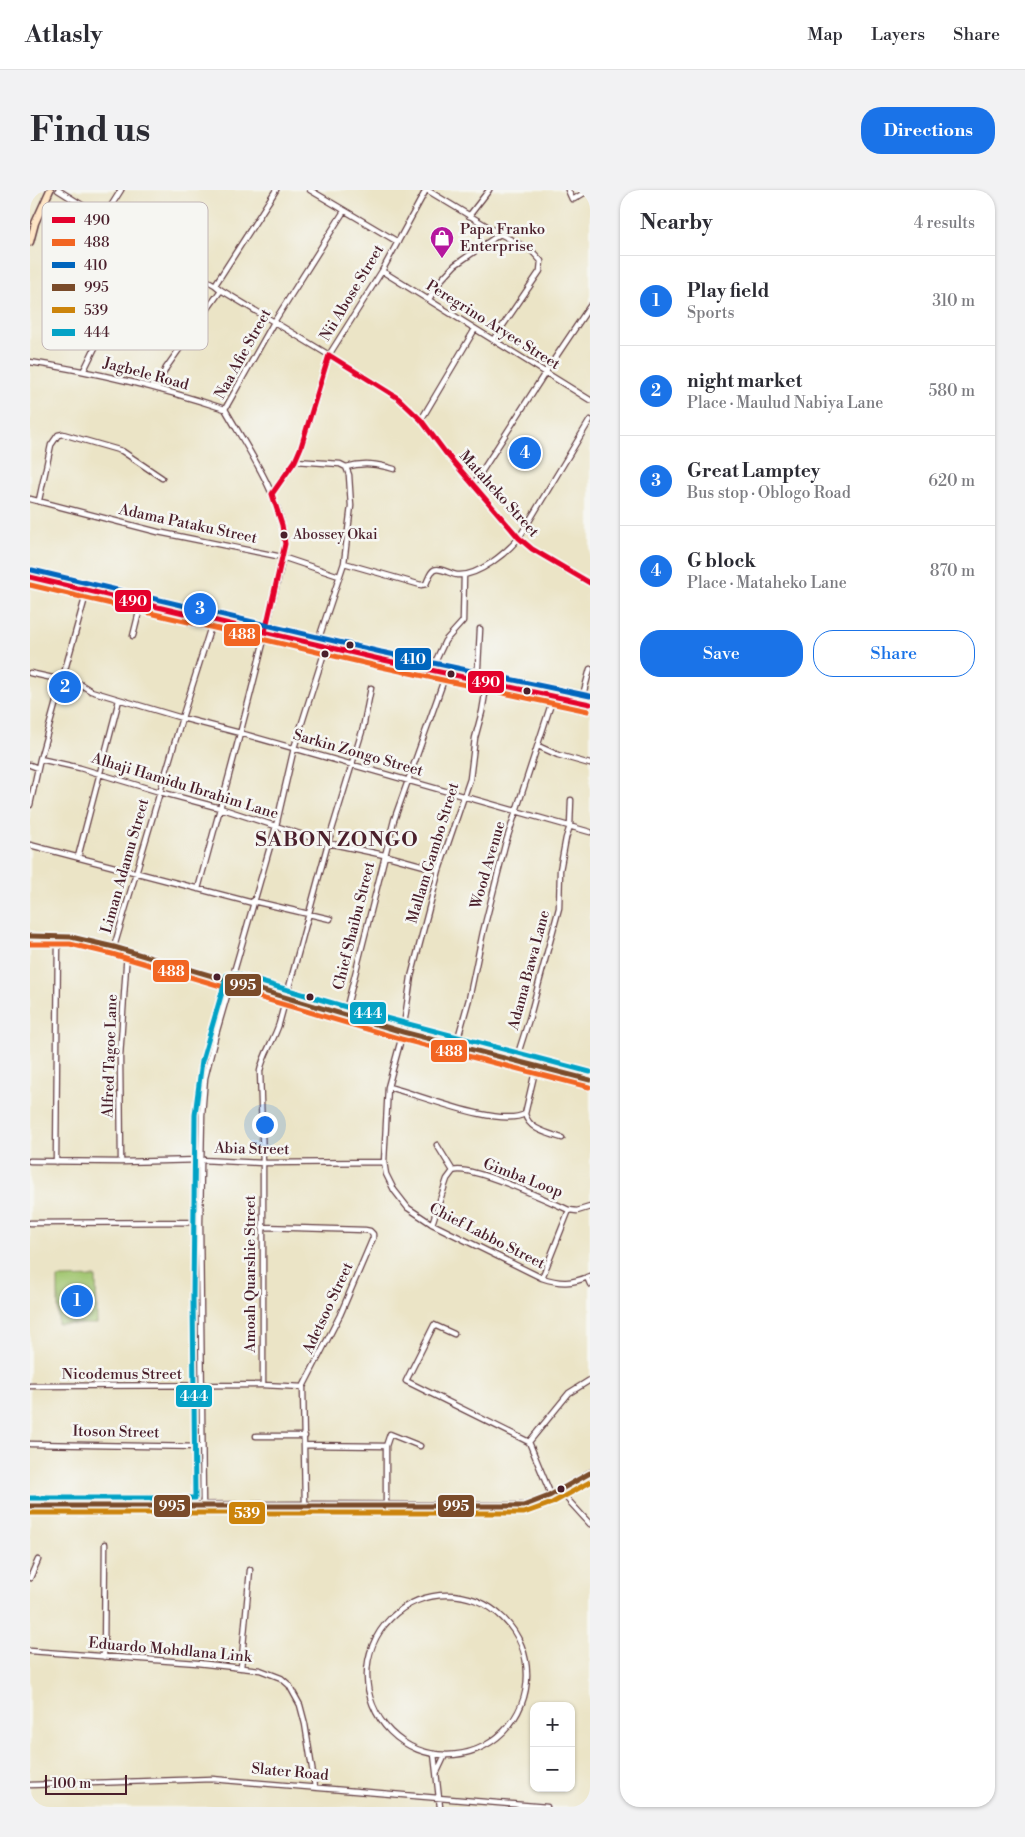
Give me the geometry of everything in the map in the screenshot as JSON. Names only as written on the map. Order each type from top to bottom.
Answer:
[{"type":"main road","points":[[43,202],[50,190]]},
{"type":"main road","points":[[30,242],[32,222],[42,204]]},
{"type":"main road","points":[[30,577],[431,671],[590,704]]},
{"type":"main road","points":[[30,1506],[523,1506],[551,1495],[590,1473]]},
{"type":"street","name":"Mataheko Street","points":[[58,190],[78,202]]},
{"type":"street","points":[[113,202],[121,190]]},
{"type":"street","points":[[215,285],[276,190]]},
{"type":"street","points":[[310,190],[398,242]]},
{"type":"street","points":[[427,190],[500,234],[531,250],[541,261],[540,271],[493,340]]},
{"type":"street","name":"Nii Abose Street","points":[[272,494],[301,447],[329,354],[382,271],[427,190]]},
{"type":"street","points":[[469,216],[489,190]]},
{"type":"street","points":[[568,190],[572,199],[574,199],[589,190]]},
{"type":"street","name":"Naa Afie Street","points":[[198,889],[266,632],[285,540],[272,494],[225,409],[274,322],[344,211]]},
{"type":"street","points":[[429,299],[442,279],[455,265],[500,234]]},
{"type":"street","name":"Peregrino Aryee Street","points":[[382,271],[590,400]]},
{"type":"street","name":"Mataheko Street","points":[[208,281],[398,398],[421,420],[445,452],[518,538],[532,549],[590,583]]},
{"type":"street","points":[[208,307],[220,290]]},
{"type":"street","points":[[473,485],[590,306]]},
{"type":"street","points":[[421,420],[476,329]]},
{"type":"street","points":[[84,370],[94,350]]},
{"type":"street","points":[[157,388],[166,368],[178,350]]},
{"type":"street","name":"Jagbele Road","points":[[30,362],[84,370],[157,388],[225,409]]},
{"type":"street","points":[[344,564],[421,585],[426,584],[433,571],[437,570],[464,575],[493,561],[509,550],[518,538],[590,420]]},
{"type":"street","points":[[39,500],[51,445],[58,435],[63,434],[122,451],[162,478]]},
{"type":"street","points":[[294,461],[340,464],[346,467],[360,463],[375,464],[394,469]]},
{"type":"street","points":[[317,644],[344,564],[351,506],[349,475],[346,467]]},
{"type":"street","name":"Adama Pataku Street","points":[[30,499],[158,532],[282,557],[339,576]]},
{"type":"street","points":[[431,671],[445,641],[462,624],[464,575]]},
{"type":"street","points":[[30,805],[40,759],[87,591]]},
{"type":"street","points":[[133,636],[141,604]]},
{"type":"street","name":"Liman Adamu Street","points":[[114,947],[135,871],[213,620]]},
{"type":"street","points":[[475,680],[478,666],[480,629]]},
{"type":"street","points":[[203,1506],[200,1222],[202,1114],[206,1078],[216,1034],[276,826],[294,748],[326,647]]},
{"type":"street","points":[[581,702],[590,669]]},
{"type":"street","name":"Sarkin Zongo Street","points":[[30,673],[84,685],[119,700],[590,832]]},
{"type":"street","name":"Chief Shaibu Street","points":[[345,1014],[384,855],[407,780],[446,674]]},
{"type":"street","name":"Mallam Gambo Street","points":[[403,1032],[411,977],[439,870],[470,779],[475,738],[487,682]]},
{"type":"street","name":"Amoah Quarshie Street","points":[[263,1385],[263,1163],[260,1072],[263,1058],[276,1034],[328,843],[363,728],[372,688]]},
{"type":"street","name":"Wood Avenue","points":[[456,1045],[469,999],[505,845],[554,695]]},
{"type":"street","points":[[78,856],[119,700]]},
{"type":"street","points":[[538,746],[558,755],[590,764]]},
{"type":"street","name":"Alhaji Hamidu Ibrahim Lane","points":[[40,759],[80,768],[220,808],[328,843],[384,855],[439,870]]},
{"type":"street","points":[[30,765],[38,768]]},
{"type":"street","name":"Adama Bawa Lane","points":[[516,1060],[557,915],[560,870],[570,826],[571,800]]},
{"type":"street","points":[[30,845],[78,856],[198,889],[309,916],[330,919]]},
{"type":"street","points":[[30,936],[71,937],[114,947],[403,1032],[590,1080]]},
{"type":"street","points":[[56,1162],[58,937]]},
{"type":"street","name":"Alfred Tagoe Lane","points":[[121,1162],[120,1057],[127,951]]},
{"type":"street","name":"Chief Labbo Street","points":[[403,1032],[388,1087],[384,1162],[386,1174],[400,1199],[408,1208],[432,1224],[542,1278],[557,1283],[569,1282],[588,1276]]},
{"type":"street","points":[[536,1067],[525,1114],[529,1122],[537,1129],[562,1138]]},
{"type":"street","points":[[388,1087],[414,1093],[439,1103],[484,1114],[517,1117],[525,1114]]},
{"type":"street","points":[[432,1224],[447,1179],[453,1171],[437,1145]]},
{"type":"street","name":"Abia Street","points":[[30,1161],[384,1162]]},
{"type":"street","name":"Gimba Loop","points":[[453,1171],[466,1170],[502,1182],[568,1210],[542,1278]]},
{"type":"street","points":[[568,1210],[577,1211],[590,1207]]},
{"type":"street","points":[[30,1223],[200,1222]]},
{"type":"street","name":"Adetsoo Street","points":[[262,1227],[365,1230],[373,1234],[373,1238],[340,1315],[303,1387],[305,1505]]},
{"type":"street","points":[[588,1276],[590,1284]]},
{"type":"street","points":[[454,1334],[434,1325],[406,1381],[529,1442],[551,1495]]},
{"type":"street","points":[[529,1442],[569,1393],[590,1380]]},
{"type":"street","name":"Nicodemus Street","points":[[30,1386],[263,1385],[303,1387]]},
{"type":"street","points":[[386,1506],[386,1446],[390,1434],[420,1446]]},
{"type":"street","points":[[256,1436],[305,1436]]},
{"type":"street","name":"Itoson Street","points":[[30,1444],[202,1447]]},
{"type":"street","points":[[304,1446],[386,1446]]},
{"type":"street","points":[[559,1490],[590,1524]]},
{"type":"street","points":[[104,1657],[105,1544]]},
{"type":"street","points":[[30,1578],[38,1560]]},
{"type":"street","points":[[241,1668],[250,1570]]},
{"type":"street","points":[[450,1594],[463,1596],[488,1605],[508,1622],[523,1646],[528,1670],[524,1700],[511,1724],[502,1734],[492,1742],[477,1749],[461,1754],[445,1755],[417,1749],[390,1732],[381,1721],[369,1696],[366,1671],[372,1645],[378,1632],[392,1615],[407,1605],[424,1598],[450,1594]]},
{"type":"street","name":"Eduardo Mohdlana Link","points":[[30,1651],[197,1663],[260,1670],[281,1678],[289,1686],[300,1705],[315,1787]]},
{"type":"street","points":[[434,1754],[440,1807]]},
{"type":"street","points":[[437,1774],[445,1755]]},
{"type":"street","name":"Slater Road","points":[[30,1785],[212,1779],[438,1796],[547,1807]]},
{"type":"green space","points":[[96,1277],[97,1324],[58,1324],[58,1278]]},
{"type":"transit line","name":"490","points":[[265,632],[285,544],[282,525],[272,494],[295,461],[301,447],[329,355],[398,398],[421,420],[445,452],[519,538],[532,549],[590,583]]},
{"type":"transit line","name":"410","points":[[32,570],[381,652],[590,696]]},
{"type":"transit line","name":"490","points":[[30,577],[379,659],[590,704]]},
{"type":"transit line","name":"488","points":[[30,585],[377,666],[588,711]]},
{"type":"transit line","name":"995","points":[[30,936],[71,937],[114,947],[403,1032],[590,1080]]},
{"type":"transit line","name":"488","points":[[30,944],[70,944],[112,954],[401,1039],[589,1087]]},
{"type":"transit line","name":"444","points":[[30,1498],[195,1498],[193,1297],[195,1115],[202,1061],[227,975],[234,974],[363,1012],[590,1072]]},
{"type":"transit line","name":"995","points":[[30,1506],[523,1506],[549,1496],[590,1473]]},
{"type":"transit line","name":"539","points":[[30,1513],[524,1513],[552,1503],[590,1482]]},
{"type":"place","name":"Papa Franko Enterprise","points":[[442,259]]},
{"type":"place","name":"G block","points":[[525,453]]},
{"type":"place","name":"Abossey Okai","points":[[284,535]]},
{"type":"place","name":"Great Lamptey","points":[[200,609]]},
{"type":"place","name":"night market","points":[[65,687]]},
{"type":"place","name":"Play field","points":[[77,1301]]},
{"type":"district","name":"SABON ZONGO","points":[[337,840]]}]
